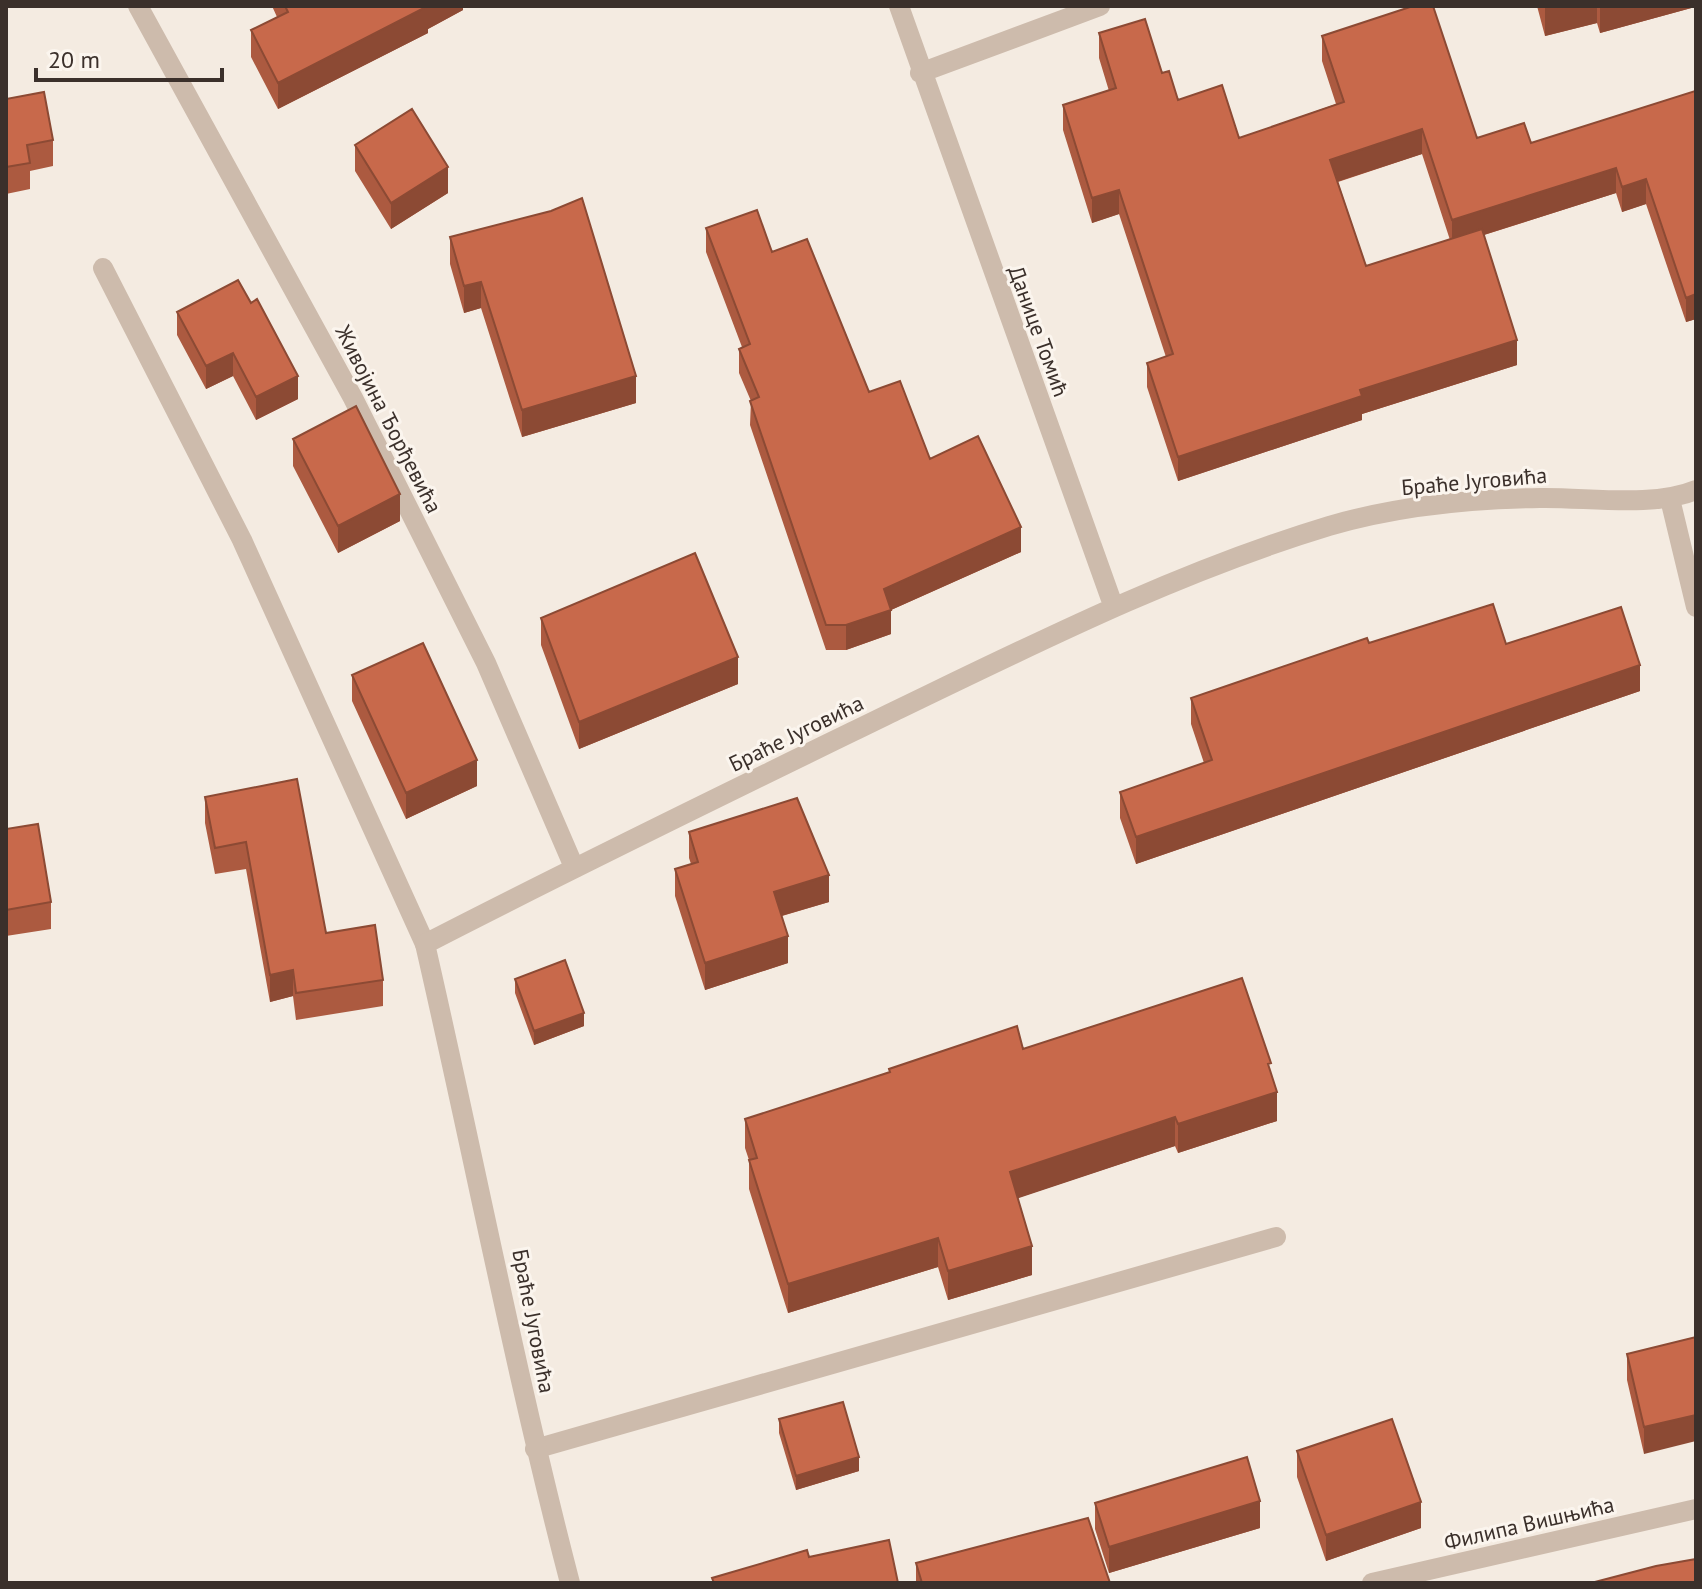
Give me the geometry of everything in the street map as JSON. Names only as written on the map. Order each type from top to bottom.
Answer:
[{"type":"street","name":"Живојина Ђорђевића","points":[[138,6],[360,412],[486,663],[574,867]]},
{"type":"street","name":"Данице Томић","points":[[899,6],[920,73],[1113,605]]},
{"type":"street","points":[[920,73],[1100,6]]},
{"type":"street","points":[[103,268],[242,540],[425,944]]},
{"type":"street","name":"Браће Југовића","points":[[570,1583],[535,1449],[490,1227],[425,944],[574,867],[1113,605],[1361,517],[1448,502],[1537,498],[1670,499],[1696,490]]},
{"type":"street","points":[[1670,499],[1696,607]]},
{"type":"street","points":[[535,1449],[1276,1237]]},
{"type":"street","name":"Филипа Вишњића","points":[[1372,1583],[1696,1509]]},
{"type":"building","points":[[285,6],[428,6],[278,83],[251,30],[288,12]]},
{"type":"building","points":[[1413,6],[1433,6],[1477,138],[1524,123],[1531,143],[1695,91],[1696,294],[1686,298],[1646,179],[1622,187],[1616,168],[1452,220],[1422,129],[1330,160],[1366,266],[1482,229],[1517,340],[1360,390],[1362,396],[1178,457],[1147,363],[1173,354],[1119,190],[1092,198],[1063,105],[1116,88],[1099,33],[1145,19],[1162,73],[1169,71],[1178,100],[1222,85],[1239,138],[1344,102],[1322,36]]},
{"type":"building","points":[[44,92],[53,140],[27,145],[30,163],[6,167],[6,99]]},
{"type":"building","points":[[412,109],[448,167],[391,203],[355,145]]},
{"type":"building","points":[[582,198],[636,376],[522,410],[481,282],[464,286],[450,237],[551,211]]},
{"type":"building","points":[[757,210],[772,252],[807,239],[869,392],[900,381],[930,459],[978,436],[1021,527],[884,589],[891,610],[846,625],[826,625],[750,401],[759,397],[739,349],[750,344],[706,228]]},
{"type":"building","points":[[238,280],[251,303],[257,299],[298,376],[256,397],[233,353],[206,366],[177,312]]},
{"type":"building","points":[[356,406],[400,494],[338,526],[293,439]]},
{"type":"building","points":[[695,553],[738,657],[579,722],[541,618]]},
{"type":"building","points":[[1493,604],[1506,644],[1621,607],[1640,665],[1136,837],[1120,792],[1212,760],[1191,698],[1367,638],[1369,643]]},
{"type":"building","points":[[423,643],[477,760],[406,793],[352,675]]},
{"type":"building","points":[[297,779],[326,933],[375,925],[383,980],[296,993],[293,970],[270,975],[246,842],[215,848],[205,797]]},
{"type":"building","points":[[797,798],[829,875],[774,892],[788,936],[705,963],[675,869],[698,862],[689,832]]},
{"type":"building","points":[[38,824],[51,902],[6,910],[6,829]]},
{"type":"building","points":[[565,960],[584,1013],[534,1031],[515,979]]},
{"type":"building","points":[[1242,978],[1271,1063],[1268,1064],[1277,1092],[1178,1124],[1175,1117],[1010,1172],[1032,1246],[948,1271],[938,1238],[788,1284],[749,1160],[757,1158],[745,1119],[890,1072],[889,1069],[1017,1026],[1023,1049]]},
{"type":"building","points":[[1696,1337],[1696,1415],[1644,1427],[1627,1354]]},
{"type":"building","points":[[843,1402],[859,1457],[796,1476],[779,1419]]},
{"type":"building","points":[[1392,1419],[1421,1502],[1326,1535],[1297,1451]]},
{"type":"building","points":[[1247,1457],[1260,1501],[1109,1547],[1095,1503]]},
{"type":"building","points":[[1088,1518],[1110,1583],[922,1583],[916,1563]]},
{"type":"building","points":[[889,1540],[898,1583],[714,1583],[712,1578],[807,1550],[809,1557]]},
{"type":"building","points":[[1696,1559],[1696,1583],[1591,1583],[1656,1566]]}]
